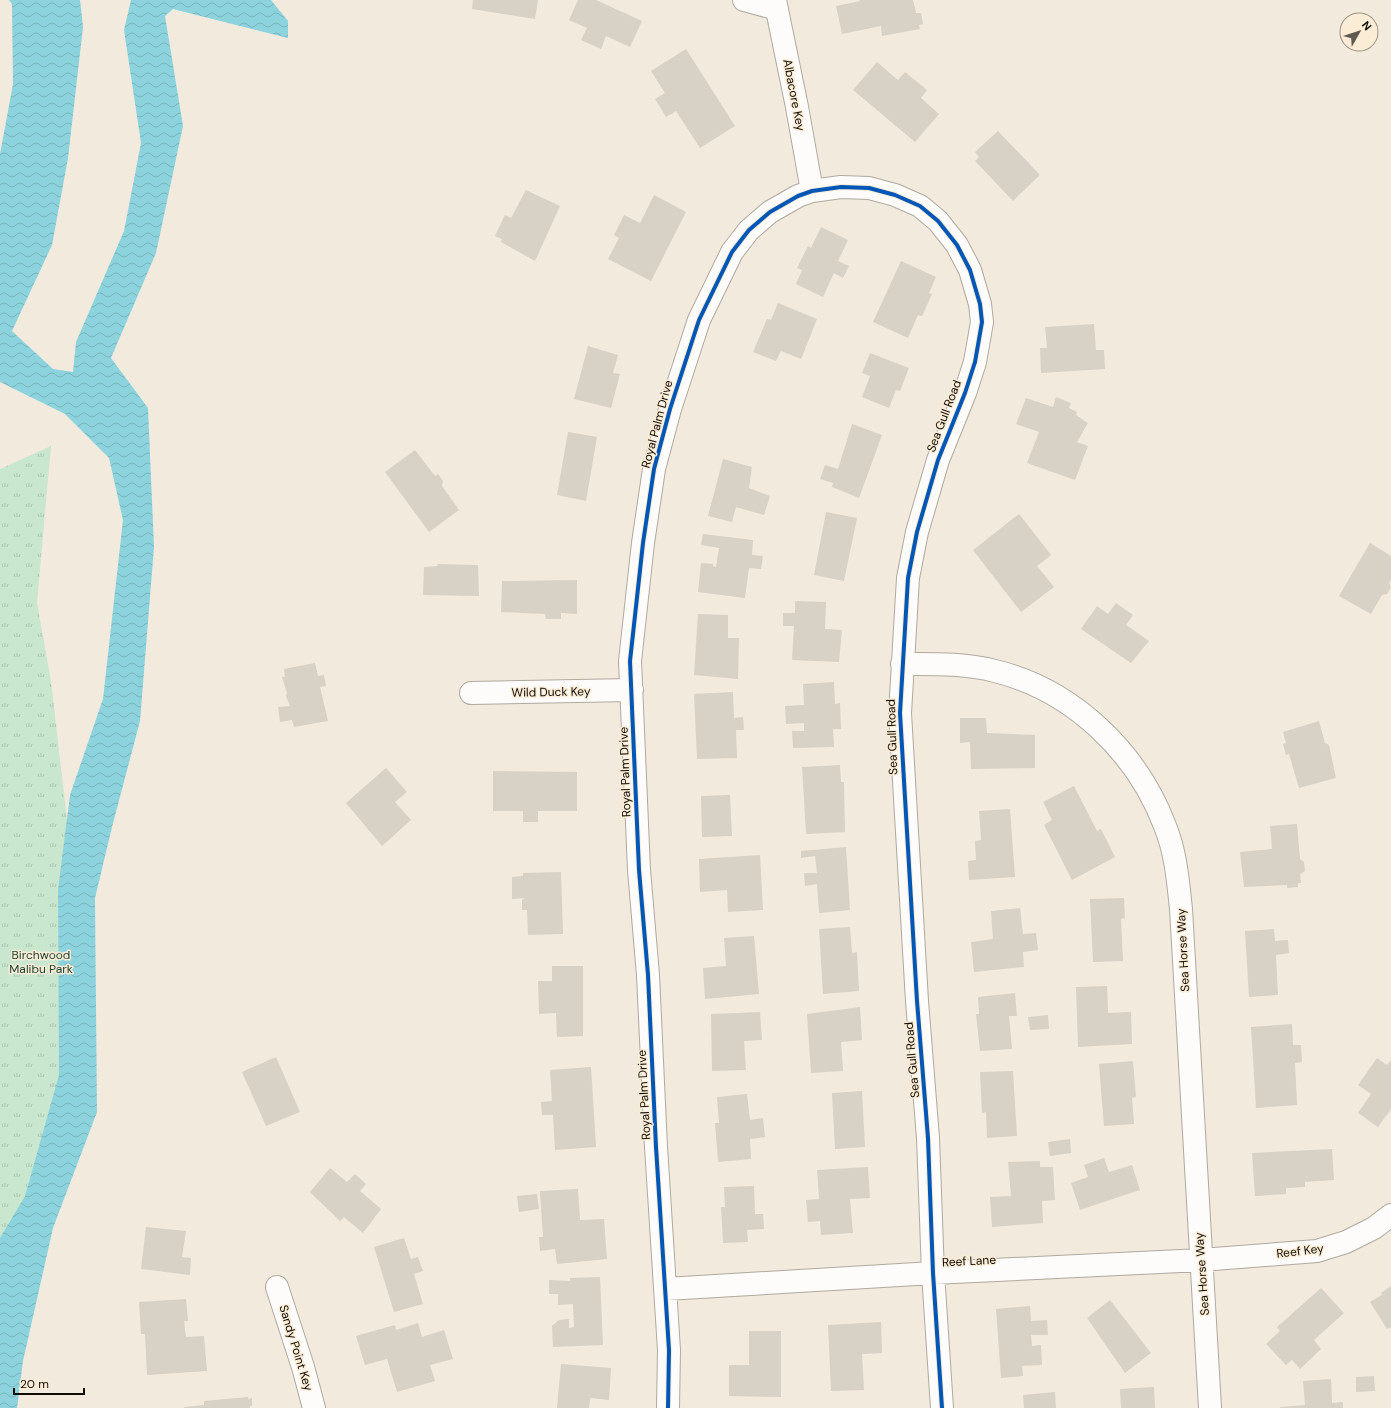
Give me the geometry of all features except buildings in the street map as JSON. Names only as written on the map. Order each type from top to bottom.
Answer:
[{"type":"street","points":[[744,0],[776,5]]},
{"type":"street","name":"Albacore Key","points":[[776,5],[797,107],[812,191]]},
{"type":"street","name":"Sea Gull Road","points":[[812,191],[841,187],[869,188],[895,195],[920,206],[938,221],[956,245],[970,270],[980,304],[982,322],[975,362],[965,393],[938,460],[917,532],[908,578],[900,713],[917,1001],[928,1138],[933,1273],[942,1408]]},
{"type":"street","name":"Royal Palm Drive","points":[[668,1408],[669,1350],[666,1290],[656,1147],[648,975],[639,870],[630,661],[643,543],[654,469],[670,409],[699,320],[732,252],[749,230],[770,212],[798,196],[812,191]]},
{"type":"street","name":"Sea Horse Way","points":[[902,664],[958,665],[996,671],[1032,684],[1065,701],[1089,719],[1116,744],[1135,768],[1154,800],[1166,827],[1178,871],[1181,909],[1210,1408]]},
{"type":"street","name":"Wild Duck Key","points":[[471,693],[632,690]]},
{"type":"street","name":"Reef Key","points":[[1201,1260],[1317,1250],[1346,1242],[1374,1228],[1391,1215]]},
{"type":"street","name":"Reef Lane","points":[[666,1290],[933,1273],[1201,1260]]},
{"type":"street","name":"Sandy Point Key","points":[[277,1287],[303,1367],[314,1408]]},
{"type":"green space","name":"Birchwood Malibu Park","points":[[51,446],[37,603],[51,681],[83,959],[66,1100],[0,1273],[0,469]]},
{"type":"water","points":[[9,0],[80,0],[83,27],[68,158],[52,245],[12,331],[53,369],[73,372],[76,342],[124,231],[141,143],[124,30],[131,0],[271,0],[288,21],[288,38],[173,9],[165,16],[183,126],[156,253],[111,358],[148,408],[154,547],[140,721],[95,898],[97,1112],[53,1228],[23,1361],[17,1408],[0,1408],[0,1238],[25,1196],[59,1075],[58,890],[70,795],[103,699],[123,520],[109,458],[65,414],[0,382],[0,154],[13,84],[12,4]]},
{"type":"cycle path","points":[[668,1408],[669,1350],[656,1147],[648,975],[639,870],[630,661],[643,543],[654,469],[670,409],[699,320],[732,252],[749,230],[770,212],[798,196],[812,191],[841,187],[869,188],[895,195],[920,206],[938,221],[957,245],[970,270],[980,304],[982,322],[975,362],[965,393],[938,460],[917,532],[908,578],[900,713],[917,1001],[928,1138],[933,1273],[942,1408]]}]
